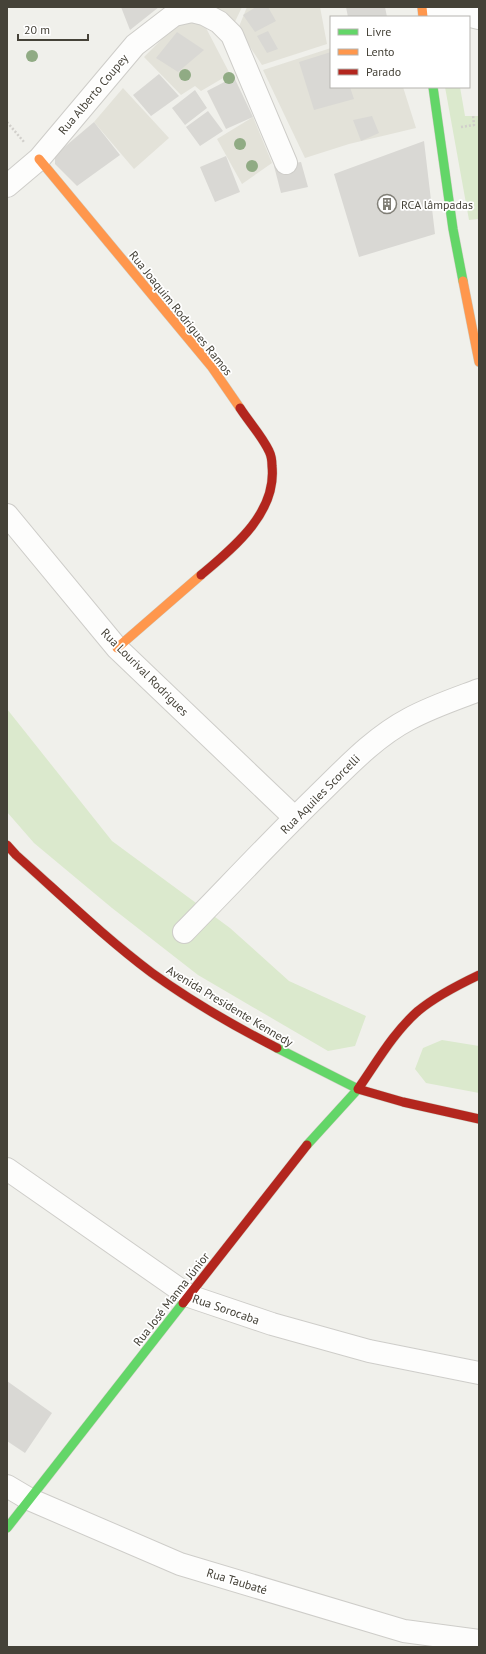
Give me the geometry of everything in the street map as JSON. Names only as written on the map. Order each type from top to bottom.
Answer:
[{"type":"main road","points":[[433,88],[453,229],[479,362]]},
{"type":"main road","name":"Rua Joaquim Rodrigues Ramos","points":[[39,160],[211,366],[270,452],[273,468],[272,490],[263,510],[251,528],[213,565],[117,648]]},
{"type":"main road","name":"Avenida Presidente Kennedy","points":[[10,855],[125,952],[171,986],[242,1030],[298,1060],[358,1089],[403,1102],[479,1119]]},
{"type":"main road","name":"Rua José Manna Júnior","points":[[7,1528],[303,1150],[358,1089],[388,1044],[412,1017],[439,996],[479,975]]},
{"type":"street","points":[[434,7],[479,18]]},
{"type":"street","name":"Rua Alberto Coupey","points":[[7,186],[39,160],[135,45],[174,15],[192,11],[204,14],[219,22],[232,35],[286,163]]},
{"type":"street","name":"Rua Lourival Rodrigues","points":[[7,515],[117,648],[294,818]]},
{"type":"street","name":"Rua Aquiles Scorcelli","points":[[184,932],[294,818],[376,740],[408,719],[479,690]]},
{"type":"street","name":"Rua Sorocaba","points":[[7,1169],[189,1296],[272,1324],[369,1351],[479,1373]]},
{"type":"street","name":"Rua Taubaté","points":[[7,1486],[29,1499],[180,1564],[404,1631],[479,1641]]},
{"type":"shaded area","points":[[204,7],[242,7],[232,28]]},
{"type":"shaded area","points":[[247,7],[320,7],[327,44],[262,65],[238,29]]},
{"type":"shaded area","points":[[194,21],[206,28],[230,74],[201,91],[195,86],[181,95],[144,57],[176,25]]},
{"type":"shaded area","points":[[330,48],[330,88],[403,88],[416,128],[349,144],[305,158],[263,70]]},
{"type":"shaded area","points":[[123,88],[169,138],[134,169],[94,122]]},
{"type":"shaded area","points":[[253,117],[272,163],[242,184],[217,139]]},
{"type":"green space","points":[[445,88],[460,88],[465,116],[479,116],[479,219],[469,220]]},
{"type":"green space","points":[[7,709],[112,841],[230,928],[289,981],[366,1016],[355,1046],[328,1051],[198,975],[112,908],[34,843],[7,812]]},
{"type":"green space","points":[[442,1040],[479,1046],[479,1093],[426,1083],[415,1069],[423,1048]]},
{"type":"building","points":[[121,7],[159,7],[130,30]]},
{"type":"building","points":[[256,7],[268,7],[276,21],[255,32],[243,15]]},
{"type":"building","points":[[346,7],[385,7],[387,16],[348,16]]},
{"type":"building","points":[[268,31],[278,49],[267,53],[257,36]]},
{"type":"building","points":[[177,32],[204,50],[178,72],[156,58]]},
{"type":"building","points":[[330,52],[330,88],[350,88],[354,99],[314,110],[299,62]]},
{"type":"building","points":[[159,74],[179,96],[151,116],[133,95]]},
{"type":"building","points":[[234,77],[253,117],[226,129],[207,91]]},
{"type":"building","points":[[195,90],[207,108],[185,125],[172,108]]},
{"type":"building","points":[[208,111],[223,131],[200,146],[186,127]]},
{"type":"building","points":[[372,116],[379,133],[361,141],[353,120]]},
{"type":"building","points":[[94,122],[120,155],[77,186],[55,164],[55,155]]},
{"type":"building","name":"RCA lâmpadas","points":[[424,141],[435,234],[359,257],[334,174]]},
{"type":"building","points":[[226,156],[240,192],[215,202],[200,167]]},
{"type":"building","points":[[301,162],[308,187],[281,193],[274,166]]},
{"type":"building","points":[[7,1381],[52,1413],[25,1453],[7,1441]]},
{"type":"traffic: fast","points":[[433,88],[453,229],[463,281]]},
{"type":"traffic: fast","points":[[277,1048],[358,1089],[307,1145]]},
{"type":"traffic: fast","points":[[7,1528],[183,1303]]},
{"type":"traffic: slow","points":[[422,7],[423,16]]},
{"type":"traffic: slow","points":[[39,159],[211,366],[240,408]]},
{"type":"traffic: slow","points":[[463,281],[479,362]]},
{"type":"traffic: slow","points":[[117,648],[201,575]]},
{"type":"traffic: jam","points":[[201,575],[239,541],[250,528],[268,499],[272,483],[272,464],[270,453],[263,440],[240,408]]},
{"type":"traffic: jam","points":[[7,845],[16,855],[100,930],[152,973],[213,1013],[277,1048]]},
{"type":"traffic: jam","points":[[479,975],[455,987],[418,1011],[393,1038],[358,1089],[403,1102],[479,1119]]},
{"type":"traffic: jam","points":[[183,1303],[307,1145]]},
{"type":"place","name":"RCA lâmpadas","points":[[387,204]]}]
